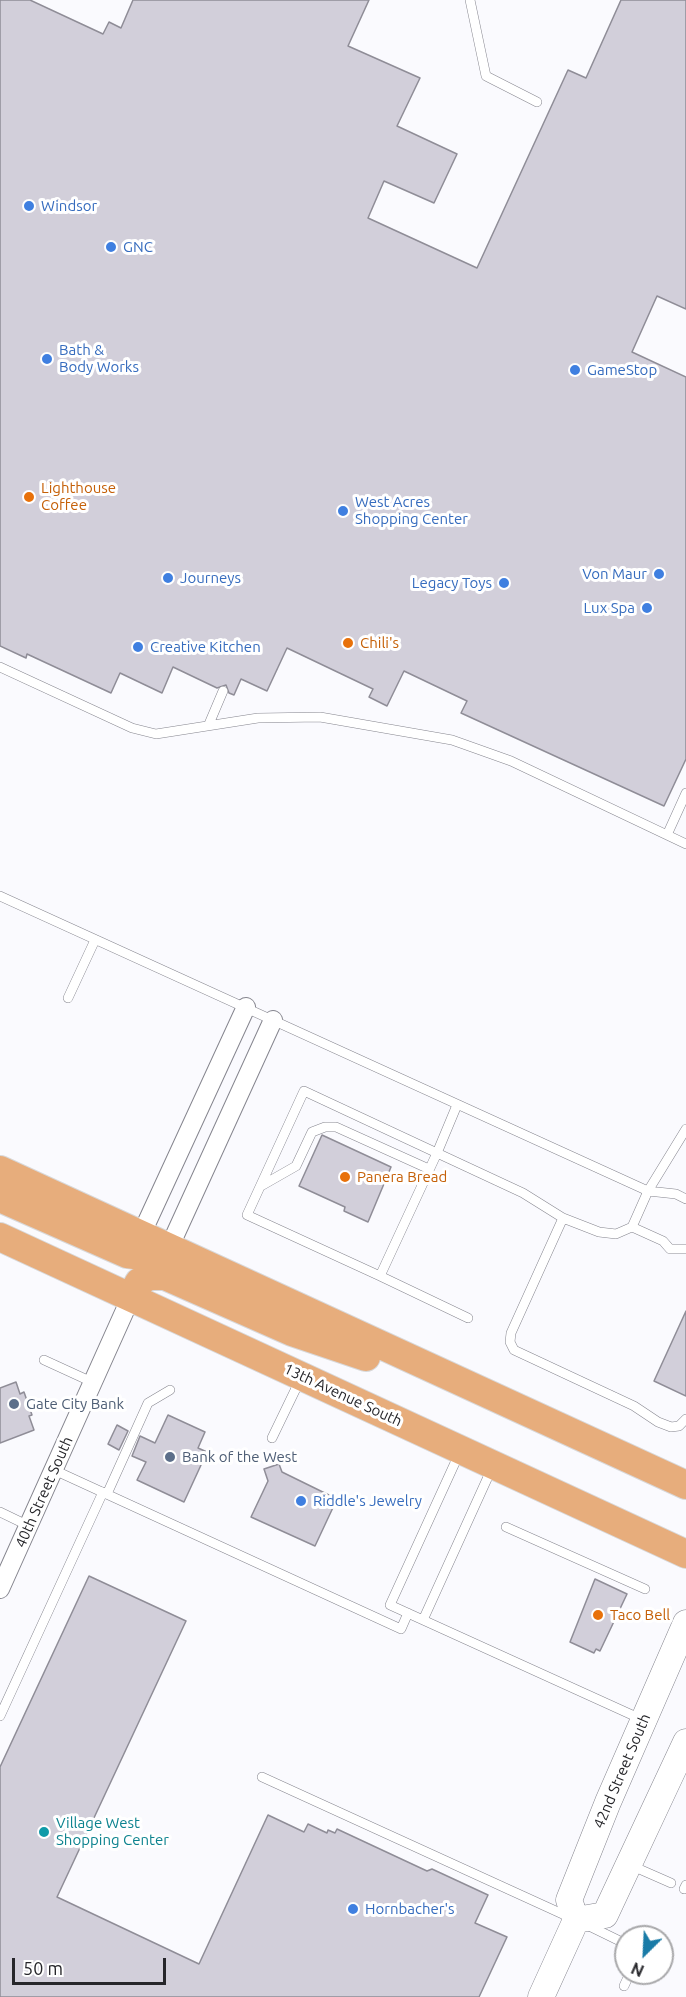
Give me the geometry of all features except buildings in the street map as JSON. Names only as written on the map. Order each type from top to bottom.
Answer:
[{"type":"main road","points":[[0,1170],[455,1381],[686,1485]]},
{"type":"main road","points":[[0,1198],[127,1254],[142,1256],[169,1248]]},
{"type":"main road","name":"13th Avenue South","points":[[0,1237],[686,1554]]},
{"type":"main road","points":[[131,1298],[139,1282],[149,1276],[165,1276],[292,1332],[388,1365],[455,1381]]},
{"type":"main road","name":"42nd Street South","points":[[576,1920],[569,1900],[686,1623]]},
{"type":"main road","points":[[541,1997],[576,1920],[605,1915],[686,1742]]},
{"type":"street","points":[[141,1235],[246,1007]]},
{"type":"street","points":[[169,1248],[273,1020]]},
{"type":"street","name":"40th Street South","points":[[0,1589],[131,1298]]},
{"type":"lane","points":[[470,0],[486,76],[537,102]]},
{"type":"lane","points":[[0,668],[132,728],[156,734],[258,718],[320,717],[452,740],[511,761],[686,844]]},
{"type":"lane","points":[[210,724],[223,691]]},
{"type":"lane","points":[[667,835],[686,793]]},
{"type":"lane","points":[[0,896],[648,1191],[676,1194],[686,1199]]},
{"type":"lane","points":[[68,998],[95,940]]},
{"type":"lane","points":[[468,1318],[247,1215],[304,1091],[523,1193],[563,1218],[599,1232],[616,1234],[632,1227],[648,1191],[686,1129]]},
{"type":"lane","points":[[380,1276],[457,1105]]},
{"type":"lane","points":[[260,1186],[296,1166],[312,1132],[325,1127],[336,1127],[429,1169]]},
{"type":"lane","points":[[563,1218],[511,1332],[510,1342],[514,1350],[634,1406],[658,1422],[671,1427],[679,1426],[686,1419]]},
{"type":"lane","points":[[632,1227],[663,1241],[670,1249],[686,1249]]},
{"type":"lane","points":[[44,1360],[92,1383]]},
{"type":"lane","points":[[272,1438],[302,1376]]},
{"type":"lane","points":[[0,1716],[148,1403],[170,1390]]},
{"type":"lane","points":[[461,1449],[390,1605],[644,1720]]},
{"type":"lane","points":[[423,1620],[493,1464]]},
{"type":"lane","points":[[54,1470],[401,1629],[408,1613]]},
{"type":"lane","points":[[0,1512],[29,1526]]},
{"type":"lane","points":[[506,1527],[645,1589]]},
{"type":"lane","points":[[262,1777],[614,1938]]},
{"type":"lane","points":[[630,1864],[671,1883]]},
{"type":"place","name":"Windsor","points":[[29,206]]},
{"type":"place","name":"GNC","points":[[111,247]]},
{"type":"place","name":"Bath & Body Works","points":[[47,359]]},
{"type":"place","name":"GameStop","points":[[575,370]]},
{"type":"place","name":"Lighthouse Coffee","points":[[29,497]]},
{"type":"place","name":"West Acres Shopping Center","points":[[343,511]]},
{"type":"place","name":"Von Maur","points":[[659,574]]},
{"type":"place","name":"Journeys","points":[[168,578]]},
{"type":"place","name":"Legacy Toys","points":[[504,583]]},
{"type":"place","name":"Lux Spa","points":[[647,608]]},
{"type":"place","name":"Chili's","points":[[348,643]]},
{"type":"place","name":"Creative Kitchen","points":[[138,647]]},
{"type":"place","name":"Panera Bread","points":[[345,1177]]},
{"type":"place","name":"Gate City Bank","points":[[14,1404]]},
{"type":"place","name":"Bank of the West","points":[[170,1457]]},
{"type":"place","name":"Riddle's Jewelry","points":[[301,1501]]},
{"type":"place","name":"Taco Bell","points":[[598,1615]]},
{"type":"place","name":"Village West Shopping Center","points":[[44,1832]]},
{"type":"place","name":"Hornbacher's","points":[[353,1909]]}]
